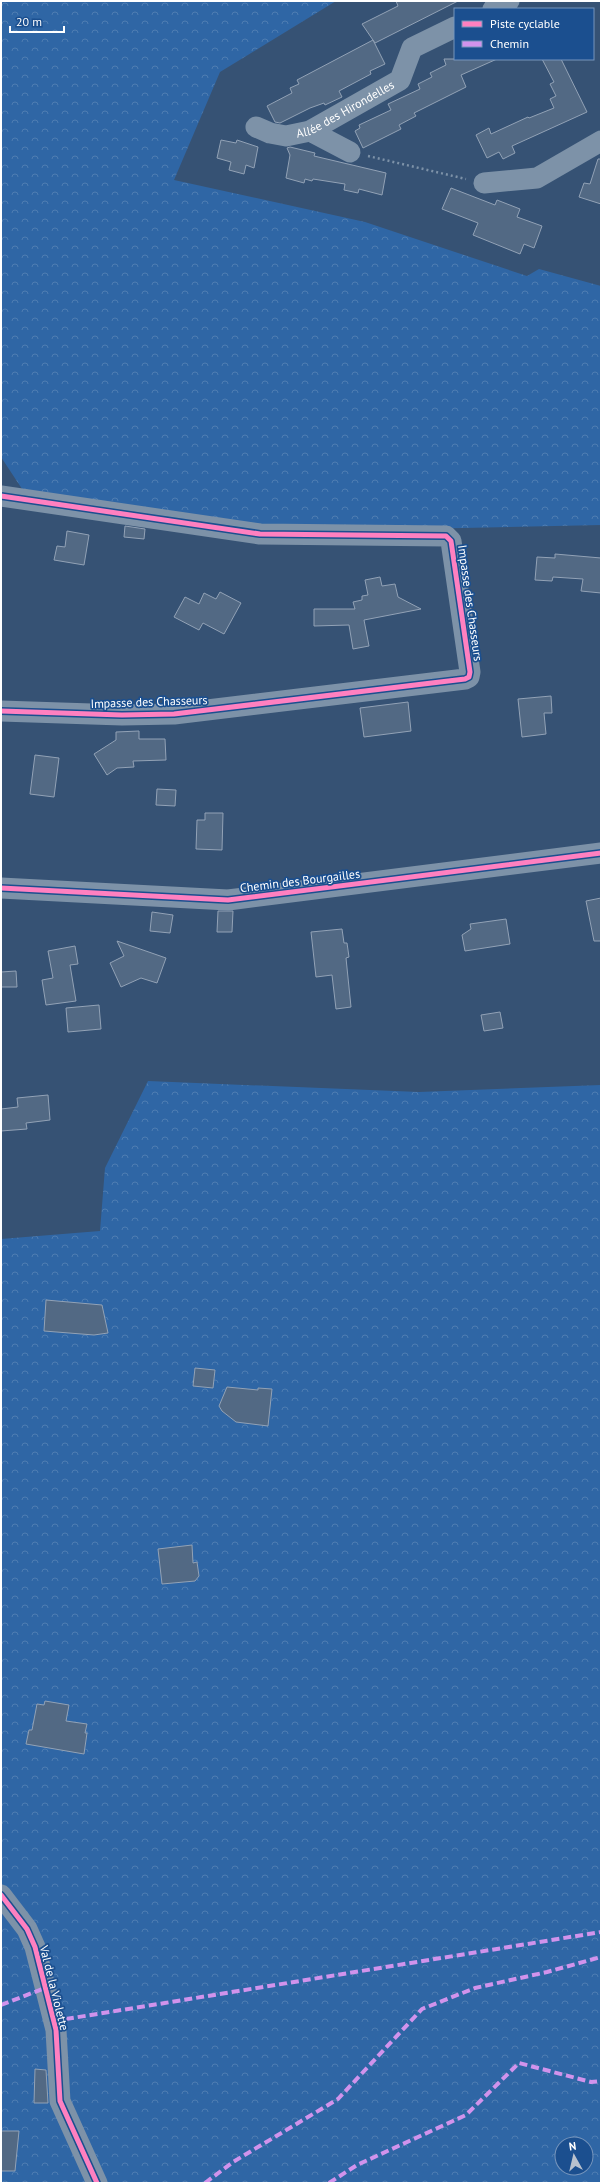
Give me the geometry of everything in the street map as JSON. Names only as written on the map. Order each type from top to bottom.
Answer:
[{"type":"street","points":[[495,8],[509,1]]},
{"type":"street","name":"Allée des Hirondelles","points":[[256,127],[270,133],[286,136],[310,131],[400,80],[412,48],[454,28]]},
{"type":"street","points":[[310,131],[350,152]]},
{"type":"street","points":[[484,183],[537,178],[601,141]]},
{"type":"street","name":"Impasse des Chasseurs","points":[[1,496],[260,534],[446,536],[451,541],[470,672],[469,677],[465,680],[174,714],[122,715],[1,711]]},
{"type":"street","name":"Chemin des Bourgailles","points":[[1,888],[228,900],[601,853]]},
{"type":"street","name":"Val de la Violette","points":[[1,1895],[27,1929],[35,1947],[56,2030],[60,2101],[97,2183]]},
{"type":"path","points":[[350,152],[484,183]]},
{"type":"green space","points":[[1,1],[336,1],[220,72],[174,180],[365,222],[527,276],[539,269],[601,286],[601,525],[317,531],[30,501],[1,457]]},
{"type":"green space","points":[[148,1081],[419,1092],[601,1085],[601,2183],[1,2183],[1,1239],[100,1231],[105,1168]]},
{"type":"building","points":[[396,1],[458,1],[375,43],[362,24],[398,6]]},
{"type":"building","points":[[373,40],[385,64],[370,71],[371,74],[339,91],[342,97],[325,105],[324,103],[310,108],[280,123],[275,122],[267,106],[292,93],[290,88],[299,84],[297,80]]},
{"type":"building","points":[[444,59],[495,60],[461,75],[466,87],[414,113],[416,116],[399,125],[401,129],[363,148],[355,131],[360,128],[359,125],[391,110],[388,104],[420,89],[418,84],[432,77],[430,73],[446,65]]},
{"type":"building","points":[[543,60],[561,60],[587,112],[512,146],[515,153],[503,159],[499,152],[487,158],[476,135],[489,128],[491,134],[528,117],[529,118],[554,108],[550,99],[556,96],[550,84],[554,82]]},
{"type":"building","points":[[221,140],[236,143],[237,140],[258,147],[254,168],[246,165],[244,174],[229,170],[231,162],[217,158]]},
{"type":"building","points":[[290,147],[315,153],[314,156],[386,173],[382,195],[359,189],[358,193],[344,190],[345,184],[313,179],[312,181],[305,179],[304,183],[286,178],[290,155],[287,148]]},
{"type":"building","points":[[598,159],[601,159],[601,204],[579,197],[584,183],[590,184]]},
{"type":"building","points":[[451,188],[495,205],[497,200],[520,209],[517,217],[542,226],[534,248],[524,244],[520,254],[473,235],[478,223],[442,209]]},
{"type":"building","points":[[125,526],[145,529],[144,539],[124,537]]},
{"type":"building","points":[[67,531],[89,535],[84,565],[54,560],[57,546],[65,547]]},
{"type":"building","points":[[555,554],[601,558],[601,593],[581,591],[583,579],[553,577],[552,581],[535,580],[537,557],[555,558]]},
{"type":"building","points":[[380,577],[382,586],[395,584],[398,597],[421,609],[364,620],[369,646],[353,649],[349,625],[314,626],[314,609],[355,609],[353,602],[362,600],[362,596],[368,595],[365,580]]},
{"type":"building","points":[[220,592],[241,603],[224,634],[203,623],[199,630],[174,617],[185,597],[199,604],[204,593],[216,599]]},
{"type":"building","points":[[551,696],[552,713],[544,713],[546,734],[522,737],[518,699]]},
{"type":"building","points":[[408,702],[411,731],[364,737],[360,708]]},
{"type":"building","points":[[139,731],[139,739],[165,739],[166,760],[133,761],[134,767],[117,768],[107,775],[94,754],[116,740],[116,732]]},
{"type":"building","points":[[35,755],[59,758],[54,797],[30,794]]},
{"type":"building","points":[[157,789],[176,790],[175,806],[156,805]]},
{"type":"building","points":[[205,813],[223,813],[222,850],[196,849],[197,820],[205,820]]},
{"type":"building","points":[[601,898],[601,941],[594,941],[586,901]]},
{"type":"building","points":[[218,911],[233,911],[232,932],[217,932]]},
{"type":"building","points":[[152,912],[173,915],[170,933],[150,931]]},
{"type":"building","points":[[506,919],[510,944],[465,951],[462,935],[471,929],[470,924]]},
{"type":"building","points":[[342,929],[344,943],[347,943],[349,957],[346,958],[351,1007],[336,1009],[332,975],[316,977],[311,932]]},
{"type":"building","points":[[117,941],[166,958],[157,983],[141,978],[121,987],[110,963],[124,956]]},
{"type":"building","points":[[75,946],[78,964],[70,965],[76,1001],[46,1005],[42,980],[53,978],[48,951]]},
{"type":"building","points":[[16,971],[17,987],[1,987],[1,972]]},
{"type":"building","points":[[99,1005],[101,1029],[68,1032],[66,1008]]},
{"type":"building","points":[[500,1012],[503,1028],[484,1031],[481,1015]]},
{"type":"building","points":[[48,1095],[50,1120],[26,1123],[27,1129],[1,1131],[1,1109],[18,1107],[17,1098]]},
{"type":"building","points":[[46,1300],[102,1305],[108,1333],[94,1335],[44,1331]]},
{"type":"building","points":[[195,1368],[215,1370],[213,1388],[193,1386]]},
{"type":"building","points":[[227,1387],[258,1390],[258,1388],[272,1389],[268,1426],[236,1422],[222,1411],[219,1406]]},
{"type":"building","points":[[192,1545],[193,1563],[197,1562],[199,1576],[195,1581],[162,1584],[158,1549]]},
{"type":"building","points":[[45,1701],[69,1705],[66,1721],[87,1724],[84,1754],[26,1744],[29,1730],[32,1730],[37,1704],[44,1705]]},
{"type":"building","points":[[35,2069],[46,2070],[48,2103],[34,2103]]},
{"type":"building","points":[[1,2131],[19,2131],[15,2171],[1,2171]]},
{"type":"marked path","points":[[54,2021],[601,1932]]},
{"type":"marked path","points":[[205,2183],[233,2162],[338,2099],[422,2009],[475,1988],[547,1972],[601,1957]]},
{"type":"marked path","points":[[1,2005],[45,1988]]},
{"type":"marked path","points":[[329,2183],[357,2165],[466,2115],[519,2063],[591,2082],[601,2081]]},
{"type":"cycle path","points":[[1,496],[260,534],[446,536],[451,541],[470,672],[469,677],[465,679],[174,714],[122,715],[1,711]]},
{"type":"cycle path","points":[[1,888],[228,900],[601,853]]},
{"type":"cycle path","points":[[1,1895],[27,1929],[35,1947],[56,2030],[60,2101],[97,2183]]}]
